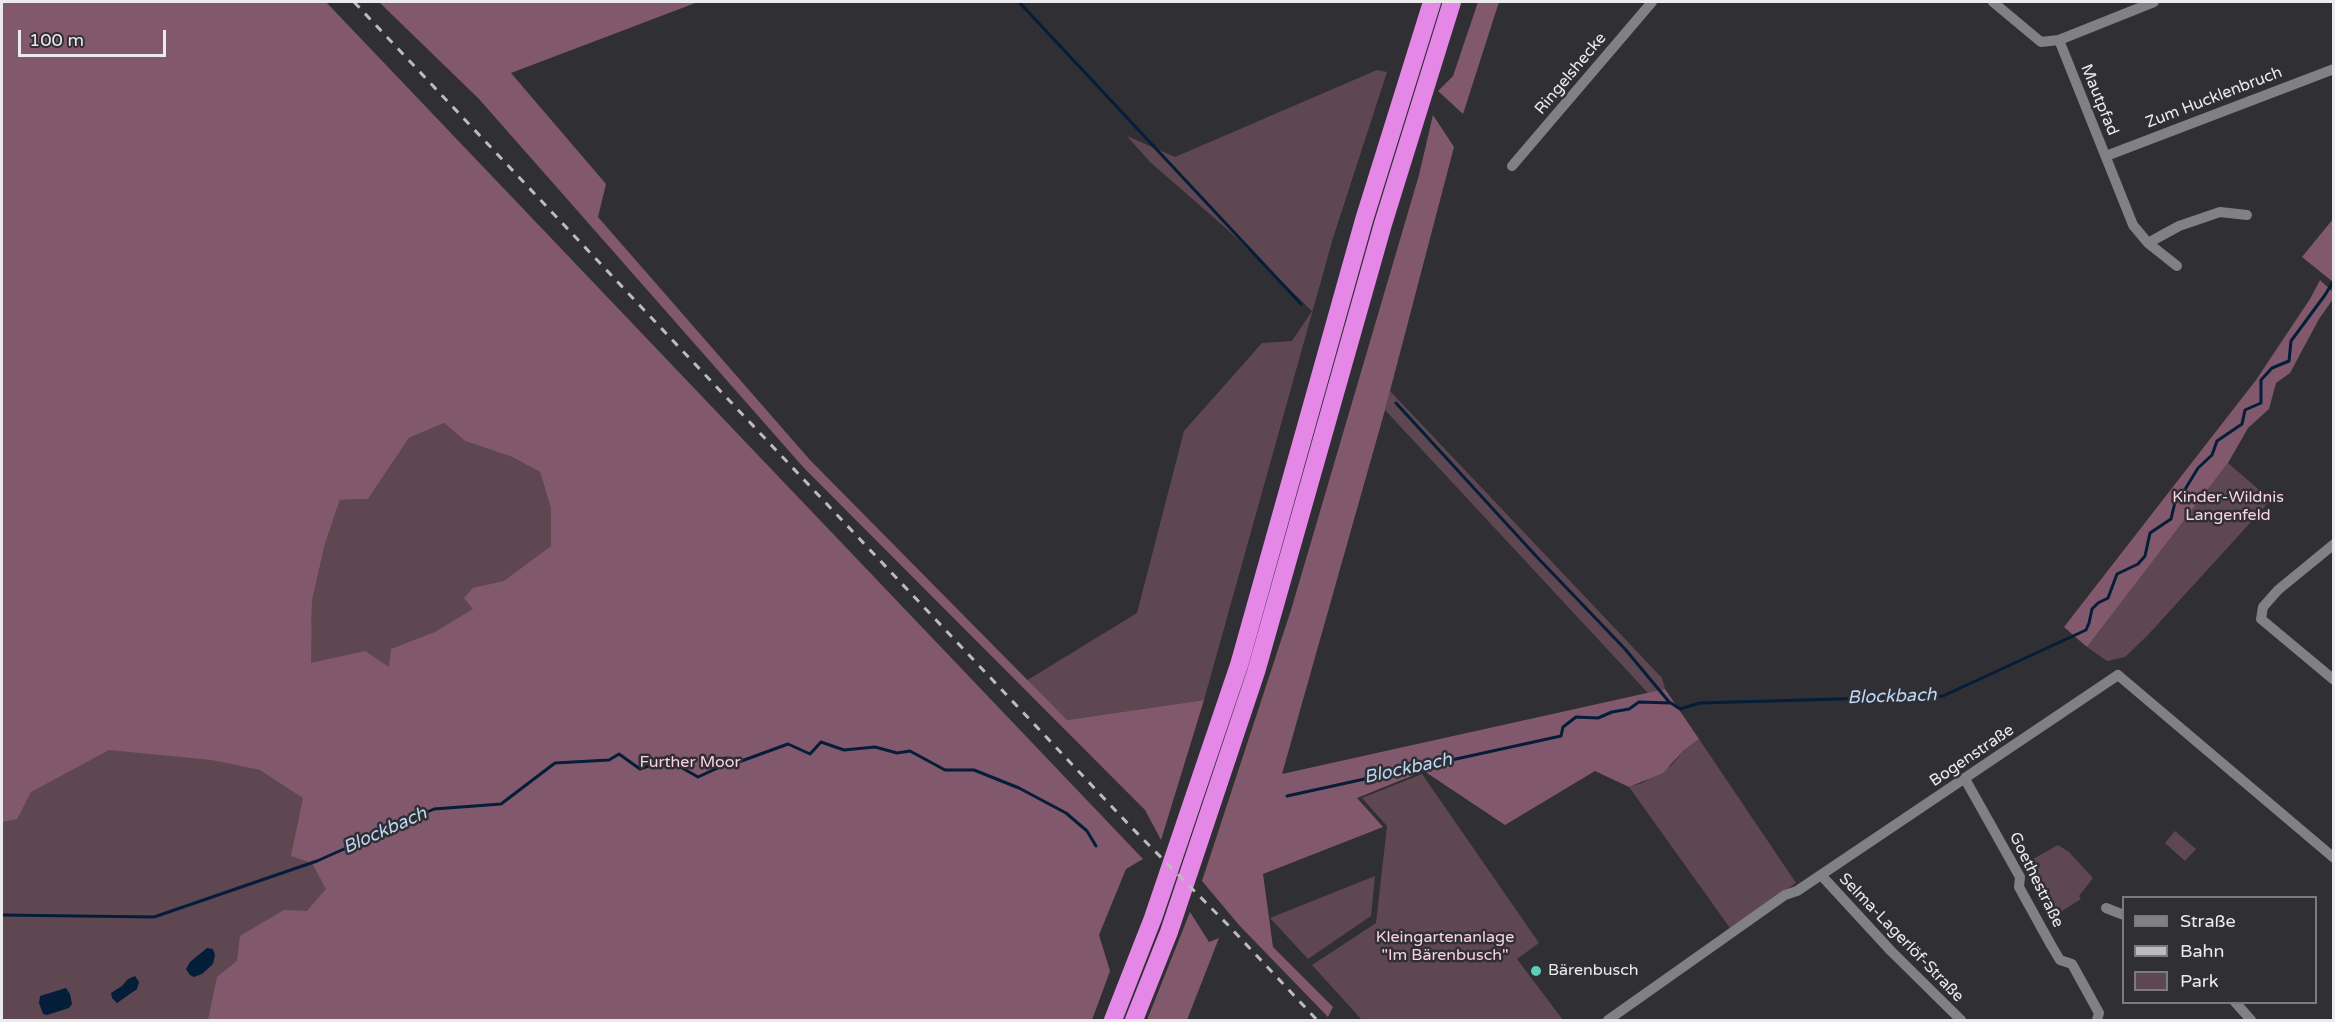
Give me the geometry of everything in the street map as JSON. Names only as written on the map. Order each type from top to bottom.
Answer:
[{"type":"highway","points":[[1113,1020],[1153,918],[1239,665],[1364,220],[1432,2]]},
{"type":"highway","points":[[1134,1020],[1169,932],[1259,661],[1412,127],[1452,2]]},
{"type":"street","name":"Ringelshecke","points":[[1512,166],[1652,2]]},
{"type":"street","points":[[1993,2],[2041,42],[2059,40],[2125,7],[2154,2]]},
{"type":"street","name":"Mautpfad","points":[[2059,40],[2133,225],[2148,243],[2177,266]]},
{"type":"street","name":"Zum Hucklenbruch","points":[[2106,156],[2334,69]]},
{"type":"street","points":[[2148,243],[2179,225],[2220,212],[2247,215]]},
{"type":"street","points":[[2334,544],[2278,590],[2263,607],[2261,619],[2334,680]]},
{"type":"street","name":"Bogenstraße","points":[[1608,1020],[1785,895],[1797,891],[2118,675],[2334,858]]},
{"type":"street","name":"Goethestraße","points":[[1965,779],[2020,877],[2019,887],[2051,945],[2060,960],[2072,964],[2099,1013],[2097,1020]]},
{"type":"street","name":"Selma-Lagerlöf-Straße","points":[[1821,875],[1891,951],[1961,1020]]},
{"type":"street","points":[[2106,908],[2122,914]]},
{"type":"street","points":[[2237,1004],[2252,1020]]},
{"type":"green space","name":"Further Moor","points":[[2,2],[326,2],[1143,859],[1126,869],[1099,935],[1110,971],[1092,1020],[208,1020],[217,977],[237,961],[240,936],[284,910],[307,911],[326,889],[312,863],[291,856],[303,798],[260,770],[212,760],[109,750],[31,792],[17,819],[2,822]],"holes":[[[444,423],[465,441],[512,457],[540,472],[551,509],[551,546],[504,581],[473,588],[464,598],[473,609],[435,632],[391,649],[389,667],[365,651],[311,663],[312,601],[325,544],[340,500],[368,499],[409,438]]]},
{"type":"green space","points":[[379,2],[698,2],[511,73],[606,184],[598,217],[810,460],[1067,720],[1204,700],[1161,840],[1145,810],[804,468],[479,99]]},
{"type":"green space","points":[[1478,2],[1499,2],[1463,114],[1438,91],[1453,76]]},
{"type":"green space","points":[[1377,70],[1387,72],[1333,238],[1204,700],[1067,720],[1026,681],[1137,613],[1184,431],[1262,343],[1292,341],[1312,311],[1228,230],[1150,162],[1127,136],[1175,157]]},
{"type":"green space","points":[[1433,115],[1454,147],[1385,410],[1282,774],[1665,689],[1699,739],[1683,751],[1663,773],[1629,787],[1595,771],[1505,825],[1424,771],[1357,798],[1383,827],[1263,874],[1273,947],[1333,1007],[1328,1017],[1239,925],[1202,881],[1291,610],[1419,175]]},
{"type":"green space","points":[[2333,219],[2333,282],[2302,257]]},
{"type":"green space","points":[[2320,280],[2333,292],[2333,299],[2319,319],[2290,373],[2276,383],[2269,409],[2248,428],[2228,463],[2087,647],[2064,627],[2256,380],[2310,299]]},
{"type":"green space","points":[[1390,391],[1662,678],[1665,689],[1648,693],[1385,410]]},
{"type":"green space","name":"Further Moor","points":[[444,423],[465,441],[512,457],[540,472],[551,509],[551,531],[1065,1020],[2,1020],[2,708],[312,625],[312,601],[325,544],[340,500],[368,499],[409,438]]},
{"type":"green space","name":"Kinder-Wildnis Langenfeld","points":[[2228,463],[2271,500],[2147,636],[2125,657],[2107,661],[2087,647]]},
{"type":"green space","points":[[1699,739],[1796,883],[1730,928],[1629,787],[1642,783],[1672,765],[1683,751]]},
{"type":"green space","name":"Kleingartenanlage \"Im Bärenbusch\"","points":[[1422,774],[1539,943],[1517,959],[1563,1020],[1362,1020],[1312,965],[1376,923],[1387,826],[1362,798]]},
{"type":"green space","points":[[2175,831],[2196,849],[2185,861],[2165,843]]},
{"type":"green space","points":[[2058,845],[2069,852],[2093,878],[2079,896],[2081,899],[2054,916],[2025,868],[2026,863]]},
{"type":"green space","points":[[1375,876],[1371,916],[1308,959],[1270,918]]},
{"type":"green space","points":[[1190,912],[1209,942],[1219,938],[1187,1020],[1147,1020]]},
{"type":"water","points":[[207,948],[213,949],[215,955],[213,964],[202,974],[194,977],[190,975],[186,969],[190,962]]},
{"type":"water","points":[[135,976],[139,982],[137,989],[117,1003],[111,993]]},
{"type":"water","points":[[66,988],[72,1004],[69,1008],[47,1015],[43,1014],[39,1003],[40,996]]},
{"type":"waterway","points":[[1019,2],[1301,304]]},
{"type":"waterway","name":"Blockbach","points":[[1287,796],[1561,736],[1563,727],[1576,717],[1598,718],[1612,712],[1629,709],[1639,702],[1671,703],[1680,709],[1700,703],[1943,696],[2086,630],[2092,609],[2108,598],[2117,574],[2138,564],[2145,556],[2150,533],[2171,519],[2176,498],[2184,491],[2198,468],[2212,455],[2217,441],[2242,424],[2245,410],[2261,403],[2261,380],[2272,368],[2289,361],[2291,341],[2334,280]]},
{"type":"waterway","points":[[1396,403],[1625,649],[1670,703]]},
{"type":"waterway","name":"Blockbach","points":[[2,915],[154,917],[317,861],[434,809],[501,804],[555,763],[609,760],[619,754],[640,769],[660,762],[677,765],[698,777],[722,766],[720,759],[727,758],[736,763],[788,744],[810,754],[821,742],[844,750],[875,747],[897,753],[910,751],[945,770],[974,770],[1019,788],[1066,813],[1087,831],[1096,846]]},
{"type":"railway","points":[[354,2],[1131,827],[1228,925],[1317,1020]]},
{"type":"place","name":"Bärenbusch","points":[[1536,971]]}]
